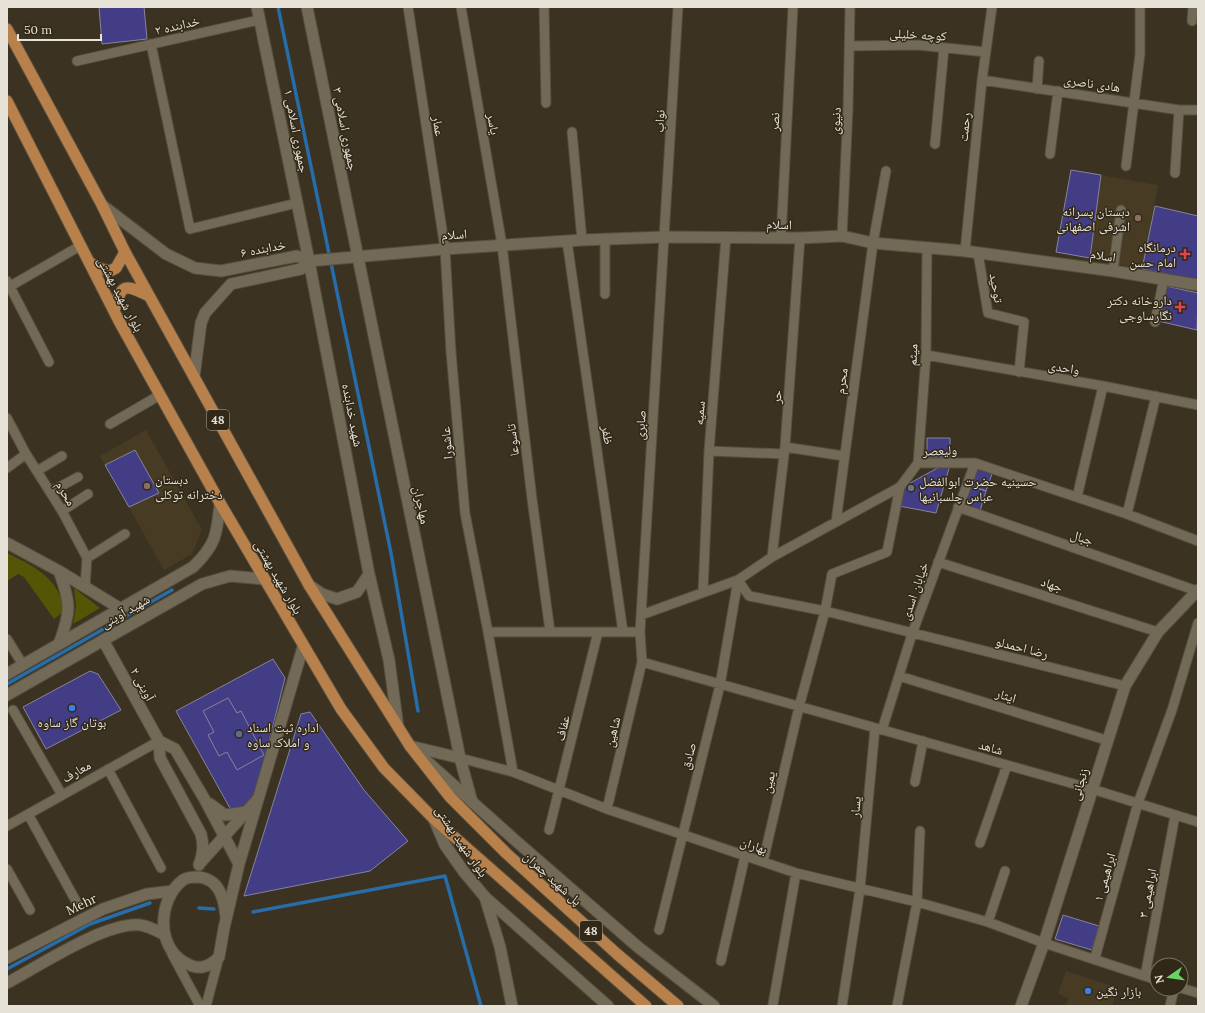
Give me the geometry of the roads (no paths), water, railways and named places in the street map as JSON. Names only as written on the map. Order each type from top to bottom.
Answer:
[{"type":"main road","name":"بلوار شهید بهشتی","points":[[7,29],[102,206],[124,252],[309,585],[398,728],[410,746],[450,797]]},
{"type":"main road","name":"بلوار شهید بهشتی","points":[[7,101],[114,311],[220,503],[303,647],[341,709],[384,768],[434,819]]},
{"type":"main road","points":[[88,262],[98,268],[110,271],[116,268],[124,252]]},
{"type":"main road","points":[[114,311],[119,294],[125,288],[132,288],[148,296]]},
{"type":"main road","name":"پل شهید چمران","points":[[450,797],[506,853],[617,954],[678,1006]]},
{"type":"main road","name":"48","points":[[434,819],[493,870],[528,904],[646,1006]]},
{"type":"street","name":"جمهوری اسلامی ۱","points":[[257,7],[309,261]]},
{"type":"street","name":"جمهوری اسلامی ۳","points":[[307,7],[357,256]]},
{"type":"street","name":"عمار","points":[[408,7],[445,249]]},
{"type":"street","name":"یاسر","points":[[461,7],[502,245]]},
{"type":"street","points":[[544,7],[546,103]]},
{"type":"street","name":"نواب","points":[[665,237],[678,7]]},
{"type":"street","name":"نصر","points":[[781,238],[793,7]]},
{"type":"street","name":"دنیوی","points":[[842,236],[848,109],[850,7]]},
{"type":"street","name":"رحمت","points":[[965,251],[982,80],[992,7]]},
{"type":"street","points":[[1126,166],[1140,54],[1140,7]]},
{"type":"street","points":[[1192,21],[1193,7]]},
{"type":"street","name":"خدابنده ۲","points":[[78,61],[259,20]]},
{"type":"street","points":[[151,44],[190,229],[297,203]]},
{"type":"street","name":"کوچه خلیلی","points":[[850,46],[917,45],[986,52]]},
{"type":"street","points":[[934,144],[944,48]]},
{"type":"street","points":[[1037,89],[1040,61]]},
{"type":"street","name":"هادی ناصری","points":[[982,80],[1135,102],[1179,110],[1198,110]]},
{"type":"street","points":[[1050,154],[1058,91]]},
{"type":"street","points":[[1175,173],[1179,110]]},
{"type":"street","points":[[572,132],[582,240]]},
{"type":"street","name":"محرم","points":[[836,522],[873,243],[886,171]]},
{"type":"street","name":"خدابنده ۶","points":[[102,206],[166,254],[195,268],[221,270],[297,256],[309,261]]},
{"type":"street","points":[[1113,271],[1121,210]]},
{"type":"street","name":"اسلام","points":[[309,261],[445,249],[582,240],[665,237],[800,238],[842,236],[873,243],[978,252],[1164,278],[1198,285]]},
{"type":"street","name":"صابری","points":[[640,632],[665,237]]},
{"type":"street","name":"سمیه","points":[[703,592],[709,451],[726,237]]},
{"type":"street","name":"حر","points":[[772,557],[785,451],[800,238]]},
{"type":"street","points":[[605,240],[606,294]]},
{"type":"street","name":"ظفر","points":[[567,241],[623,632]]},
{"type":"street","name":"تاسوعا","points":[[502,245],[532,499],[550,631]]},
{"type":"street","points":[[49,362],[8,285],[80,246]]},
{"type":"street","name":"میثم","points":[[918,464],[926,355],[927,248]]},
{"type":"street","name":"عاشورا","points":[[445,249],[451,352],[465,513],[513,772]]},
{"type":"street","name":"توحید","points":[[978,252],[988,313],[1024,322],[1019,372]]},
{"type":"street","name":"مهاجران","points":[[357,256],[460,758],[472,802]]},
{"type":"street","points":[[194,377],[201,323],[205,313],[231,284],[301,270],[309,261]]},
{"type":"street","name":"شهید خدابنده","points":[[309,261],[369,574],[389,660],[398,728]]},
{"type":"street","points":[[1155,322],[1164,278]]},
{"type":"street","name":"واحدی","points":[[926,355],[1103,386],[1198,405]]},
{"type":"street","points":[[1077,497],[1103,386]]},
{"type":"street","points":[[110,424],[160,394]]},
{"type":"street","points":[[1127,514],[1156,396]]},
{"type":"street","name":"محرم","points":[[7,418],[26,454],[62,511],[87,558]]},
{"type":"street","points":[[709,451],[785,451],[844,456]]},
{"type":"street","points":[[7,468],[26,454]]},
{"type":"street","points":[[37,471],[62,456]]},
{"type":"street","name":"ولیعصر","points":[[641,615],[738,580],[772,557],[900,487],[918,464],[975,462],[1127,514],[1198,541]]},
{"type":"street","name":"خیابان اسدی","points":[[878,729],[975,462]]},
{"type":"street","points":[[50,492],[78,477]]},
{"type":"street","name":"یمین","points":[[763,862],[799,707],[825,610],[832,574],[886,552],[900,487]]},
{"type":"street","points":[[62,511],[88,494]]},
{"type":"street","name":"شهید آوینی","points":[[7,674],[193,567],[205,556],[214,543],[220,503]]},
{"type":"street","name":"جبال","points":[[958,507],[1198,590]]},
{"type":"street","points":[[85,587],[87,558],[125,534]]},
{"type":"street","points":[[7,543],[59,571],[120,609]]},
{"type":"street","name":"جهاد","points":[[938,562],[1158,632]]},
{"type":"street","points":[[193,567],[202,584]]},
{"type":"street","points":[[59,571],[66,590],[69,608],[59,644]]},
{"type":"street","points":[[309,585],[322,594],[337,599],[357,592],[369,574]]},
{"type":"street","name":"شهید آوینی","points":[[7,695],[202,584],[230,576],[264,579]]},
{"type":"street","name":"رضا احمدلو","points":[[738,580],[749,596],[825,610],[912,634],[1125,686]]},
{"type":"street","name":"صادق","points":[[659,930],[681,835],[720,685],[738,580]]},
{"type":"street","name":"زنجانی","points":[[1021,1006],[1044,943],[1106,740],[1125,686],[1158,632],[1198,590]]},
{"type":"street","name":"ابراهیمی ۱","points":[[1095,958],[1138,803],[1172,710],[1198,623]]},
{"type":"street","points":[[488,632],[640,632]]},
{"type":"street","name":"عفاف","points":[[550,830],[598,632]]},
{"type":"street","name":"شاهین","points":[[607,809],[642,662],[640,632]]},
{"type":"street","points":[[7,639],[23,664]]},
{"type":"street","name":"۲ آوینی","points":[[103,640],[159,741]]},
{"type":"street","points":[[206,1006],[219,957],[226,917],[240,864],[303,647]]},
{"type":"street","name":"شاهد","points":[[642,662],[1092,789],[1198,822]]},
{"type":"street","name":"ایثار","points":[[898,676],[1106,740]]},
{"type":"street","points":[[13,710],[62,795]]},
{"type":"street","name":"یسار","points":[[842,1006],[860,889],[878,729]]},
{"type":"street","points":[[199,865],[203,853],[201,834],[160,758],[159,741],[175,749],[240,864]]},
{"type":"street","name":"معارف","points":[[7,826],[159,741]]},
{"type":"street","points":[[915,782],[923,741]]},
{"type":"street","points":[[410,746],[460,758]]},
{"type":"street","name":"بلوار شهید بهشتی","points":[[410,746],[638,947],[714,1006]]},
{"type":"street","name":"بهاران","points":[[460,758],[513,772],[607,809],[796,874],[916,902],[988,922],[1044,943],[1095,958],[1149,977]]},
{"type":"street","points":[[980,842],[1007,765]]},
{"type":"street","points":[[108,769],[161,868]]},
{"type":"street","points":[[200,1006],[170,949],[165,935],[164,921],[166,905],[173,892],[260,797]]},
{"type":"street","points":[[205,800],[225,814],[246,812]]},
{"type":"street","points":[[28,814],[77,903]]},
{"type":"street","name":"ابراهیمی ۳","points":[[1145,976],[1175,816]]},
{"type":"street","name":"بلوار شهید بهشتی","points":[[434,819],[445,845],[464,872],[485,897],[608,1006]]},
{"type":"street","points":[[897,1006],[916,902],[920,831]]},
{"type":"street","points":[[721,961],[745,856]]},
{"type":"street","points":[[7,869],[30,910]]},
{"type":"street","points":[[988,922],[1005,872]]},
{"type":"street","points":[[773,1004],[796,874]]},
{"type":"street","points":[[184,880],[191,877],[205,878],[220,889],[225,901],[226,917]]},
{"type":"street","name":"Mehr","points":[[7,958],[103,909],[147,894],[173,892]]},
{"type":"street","points":[[485,897],[500,947],[512,1006]]},
{"type":"street","points":[[7,984],[89,939],[123,926],[148,926],[165,935]]},
{"type":"street","points":[[170,949],[182,962],[193,967],[207,966],[219,957]]},
{"type":"waterway","points":[[278,7],[391,553],[418,711]]},
{"type":"waterway","points":[[7,684],[172,590]]},
{"type":"waterway","points":[[253,912],[445,876],[481,1006]]},
{"type":"waterway","points":[[7,969],[90,924],[150,903]]},
{"type":"waterway","points":[[199,908],[214,909]]},
{"type":"place","name":"دبستان پسرانه اشرفی اصفهانی","points":[[1138,218]]},
{"type":"place","name":"درمانگاه امام حسن","points":[[1185,254]]},
{"type":"place","name":"داروخانه دکتر نگارساوجی","points":[[1180,307]]},
{"type":"place","name":"دبستان دخترانه توکلی","points":[[147,486]]},
{"type":"place","name":"حسینیه حضرت ابوالفضل عباس چلسبانیها","points":[[911,488]]},
{"type":"place","name":"بوتان گاز ساوه","points":[[72,708]]},
{"type":"place","name":"اداره ثبت اسناد و املاک ساوه","points":[[239,734]]},
{"type":"place","name":"بازار نگین","points":[[1088,991]]}]
